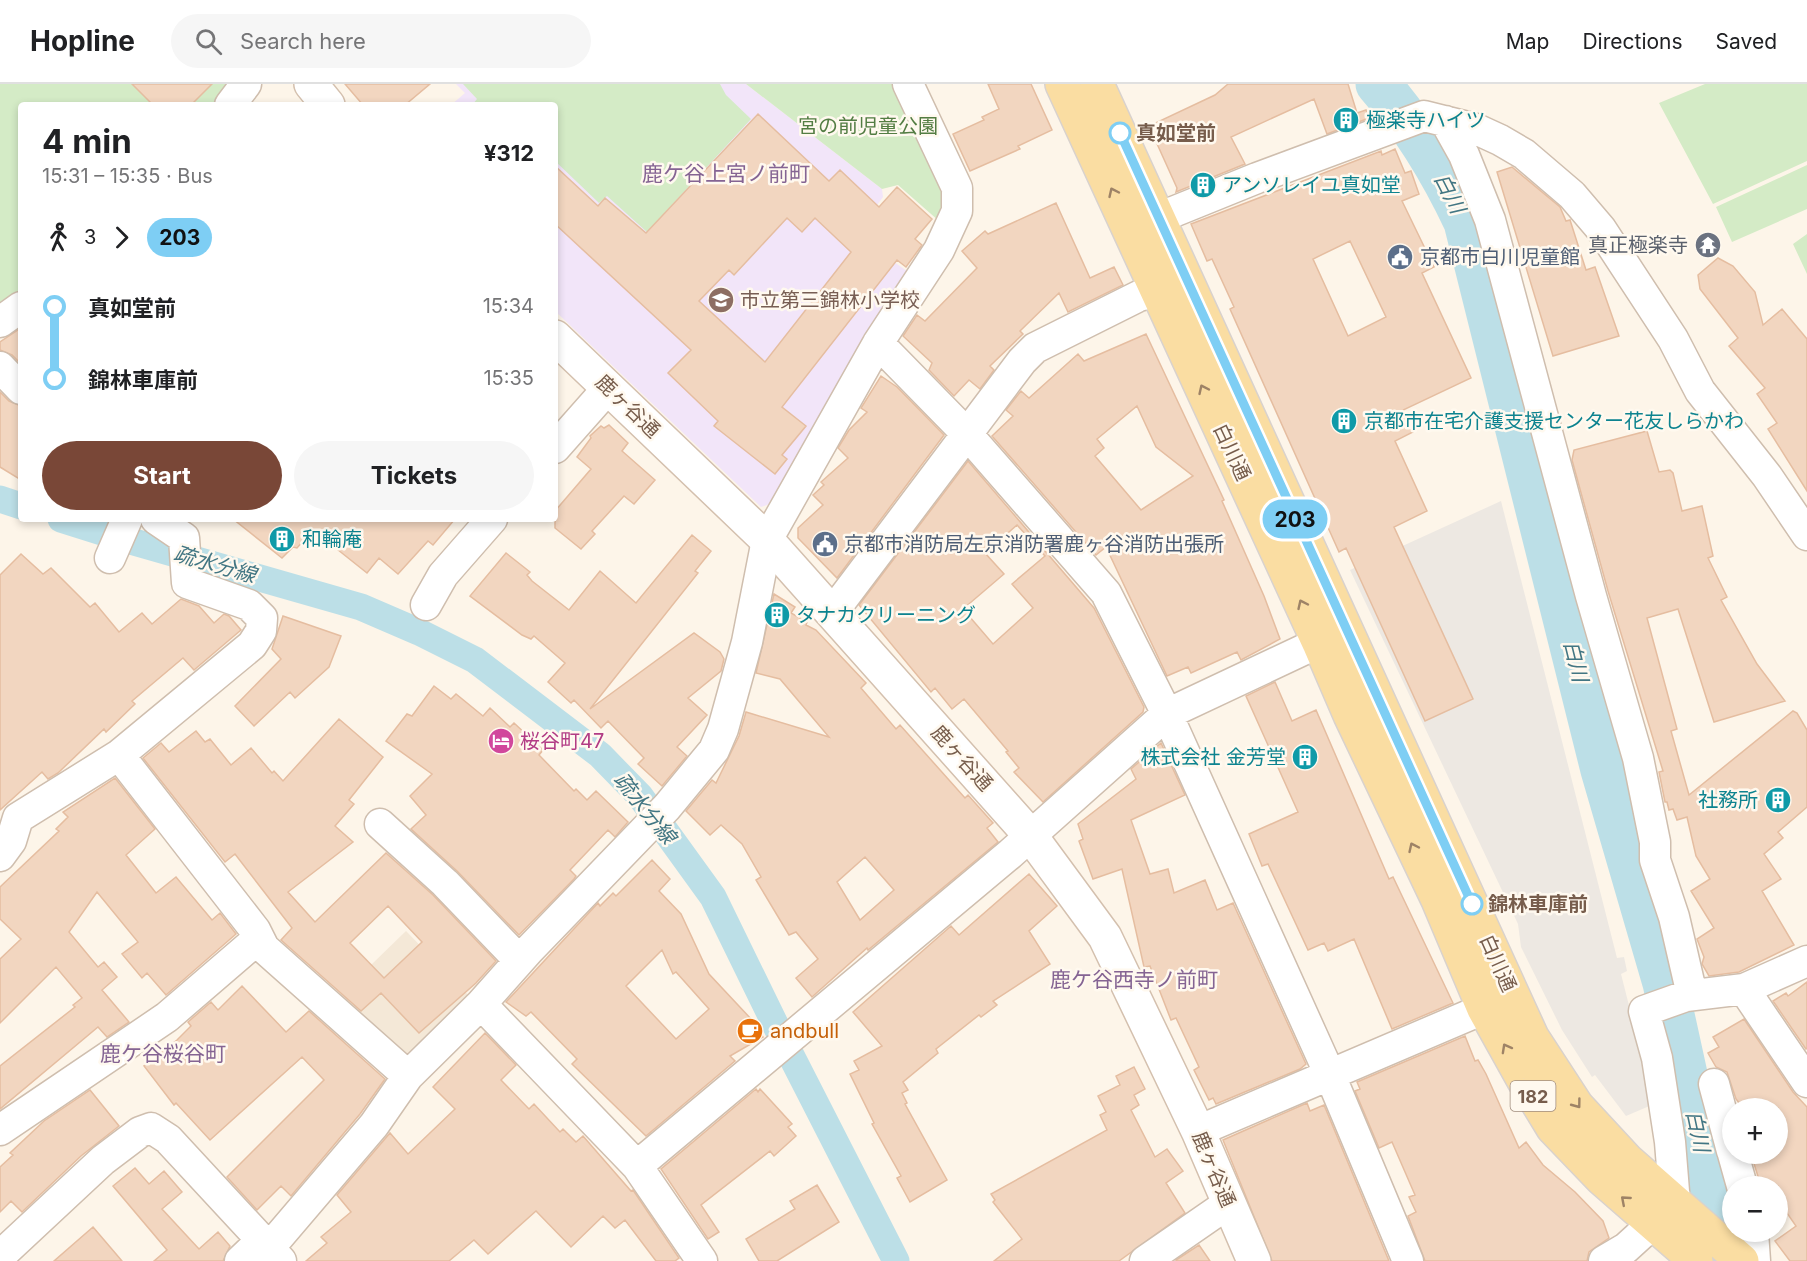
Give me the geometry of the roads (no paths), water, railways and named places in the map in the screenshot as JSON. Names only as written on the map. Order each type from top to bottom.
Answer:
[{"type":"main road","name":"白川通","points":[[1062,84],[1144,224],[1332,636]]},
{"type":"main road","name":"白川通","points":[[1097,84],[1144,224],[1158,291],[1332,636],[1425,800],[1499,1003],[1553,1128],[1602,1179],[1690,1240]]},
{"type":"street","points":[[232,102],[246,84]]},
{"type":"street","points":[[311,84],[326,102]]},
{"type":"street","points":[[240,1261],[271,1249],[374,1125],[408,1076],[481,1004],[519,960],[656,817],[714,750],[723,729],[747,642],[767,540],[878,343],[939,250],[957,211],[957,188],[908,84]]},
{"type":"street","points":[[1144,224],[1257,178],[1423,121],[1476,129],[1500,140],[1524,154],[1572,195],[1602,230],[1673,339],[1700,391],[1767,476],[1807,535]]},
{"type":"street","points":[[1423,121],[1464,155],[1490,220],[1591,596],[1638,758],[1655,842],[1655,860],[1674,917],[1689,996]]},
{"type":"street","points":[[832,613],[1035,348],[1139,296],[1158,291]]},
{"type":"street","points":[[0,322],[18,309]]},
{"type":"street","name":"鹿ヶ谷通","points":[[558,340],[767,540],[1030,835],[1105,937],[1198,1131],[1254,1261]]},
{"type":"street","points":[[878,343],[967,434],[1106,593],[1167,714],[1330,1075],[1408,1261]]},
{"type":"street","points":[[0,367],[18,386]]},
{"type":"street","points":[[558,445],[609,387]]},
{"type":"street","points":[[0,856],[11,841],[18,818],[119,755],[252,645],[261,631],[262,618],[249,605],[187,583],[184,538],[160,522]]},
{"type":"street","points":[[426,604],[443,575],[489,522]]},
{"type":"street","points":[[637,1166],[1030,835],[1167,714],[1332,636]]},
{"type":"street","points":[[119,755],[255,930],[264,948],[408,1076]]},
{"type":"street","points":[[380,824],[445,883],[519,960]]},
{"type":"street","points":[[0,1130],[167,1017],[259,938]]},
{"type":"street","points":[[1605,1261],[1626,1248],[1690,1240],[1670,1142],[1657,1058],[1644,1011],[1689,996],[1744,989],[1807,961]]},
{"type":"street","points":[[1744,989],[1807,1082]]},
{"type":"street","points":[[1198,1131],[1499,1003]]},
{"type":"street","points":[[481,1004],[637,1166],[702,1261]]},
{"type":"street","points":[[1714,1084],[1722,1113]]},
{"type":"street","points":[[0,1256],[103,1160],[140,1132],[151,1128],[168,1139],[271,1249]]},
{"type":"street","points":[[1145,1261],[1229,1203]]},
{"type":"street","points":[[1754,1242],[1755,1261]]},
{"type":"waterway","name":"白川","points":[[1378,84],[1404,116],[1427,150],[1466,222],[1603,770],[1665,983],[1709,1184],[1701,1261]]},
{"type":"waterway","name":"疏水分線","points":[[0,499],[18,505]]},
{"type":"waterway","name":"疏水分線","points":[[71,522],[361,607],[419,632],[475,660],[600,755],[640,796],[713,897],[896,1261]]},
{"type":"place","name":"極楽寺ハイツ","points":[[1346,120]]},
{"type":"place","name":"真如堂前","points":[[1120,133]]},
{"type":"place","name":"アンソレイユ真如堂","points":[[1203,185]]},
{"type":"place","name":"真正極楽寺","points":[[1708,245]]},
{"type":"place","name":"京都市白川児童館","points":[[1400,257]]},
{"type":"place","name":"市立第三錦林小学校","points":[[721,300]]},
{"type":"place","name":"京都市在宅介護支援センター花友しらかわ","points":[[1344,421]]},
{"type":"place","name":"和輪庵","points":[[282,539]]},
{"type":"place","name":"京都市消防局左京消防署鹿ヶ谷消防出張所","points":[[825,544]]},
{"type":"place","name":"タナカクリーニング","points":[[777,615]]},
{"type":"place","name":"桜谷町47","points":[[501,741]]},
{"type":"place","name":"株式会社 金芳堂","points":[[1305,757]]},
{"type":"place","name":"社務所","points":[[1778,800]]},
{"type":"place","name":"錦林車庫前","points":[[1472,904]]},
{"type":"place","name":"andbull","points":[[750,1031]]},
{"type":"district","name":"鹿ケ谷上宮ノ前町","points":[[726,173]]},
{"type":"district","name":"鹿ケ谷西寺ノ前町","points":[[1134,979]]},
{"type":"district","name":"鹿ケ谷桜谷町","points":[[163,1053]]},
{"type":"park label","name":"宮の前児童公園","points":[[868,126]]}]
